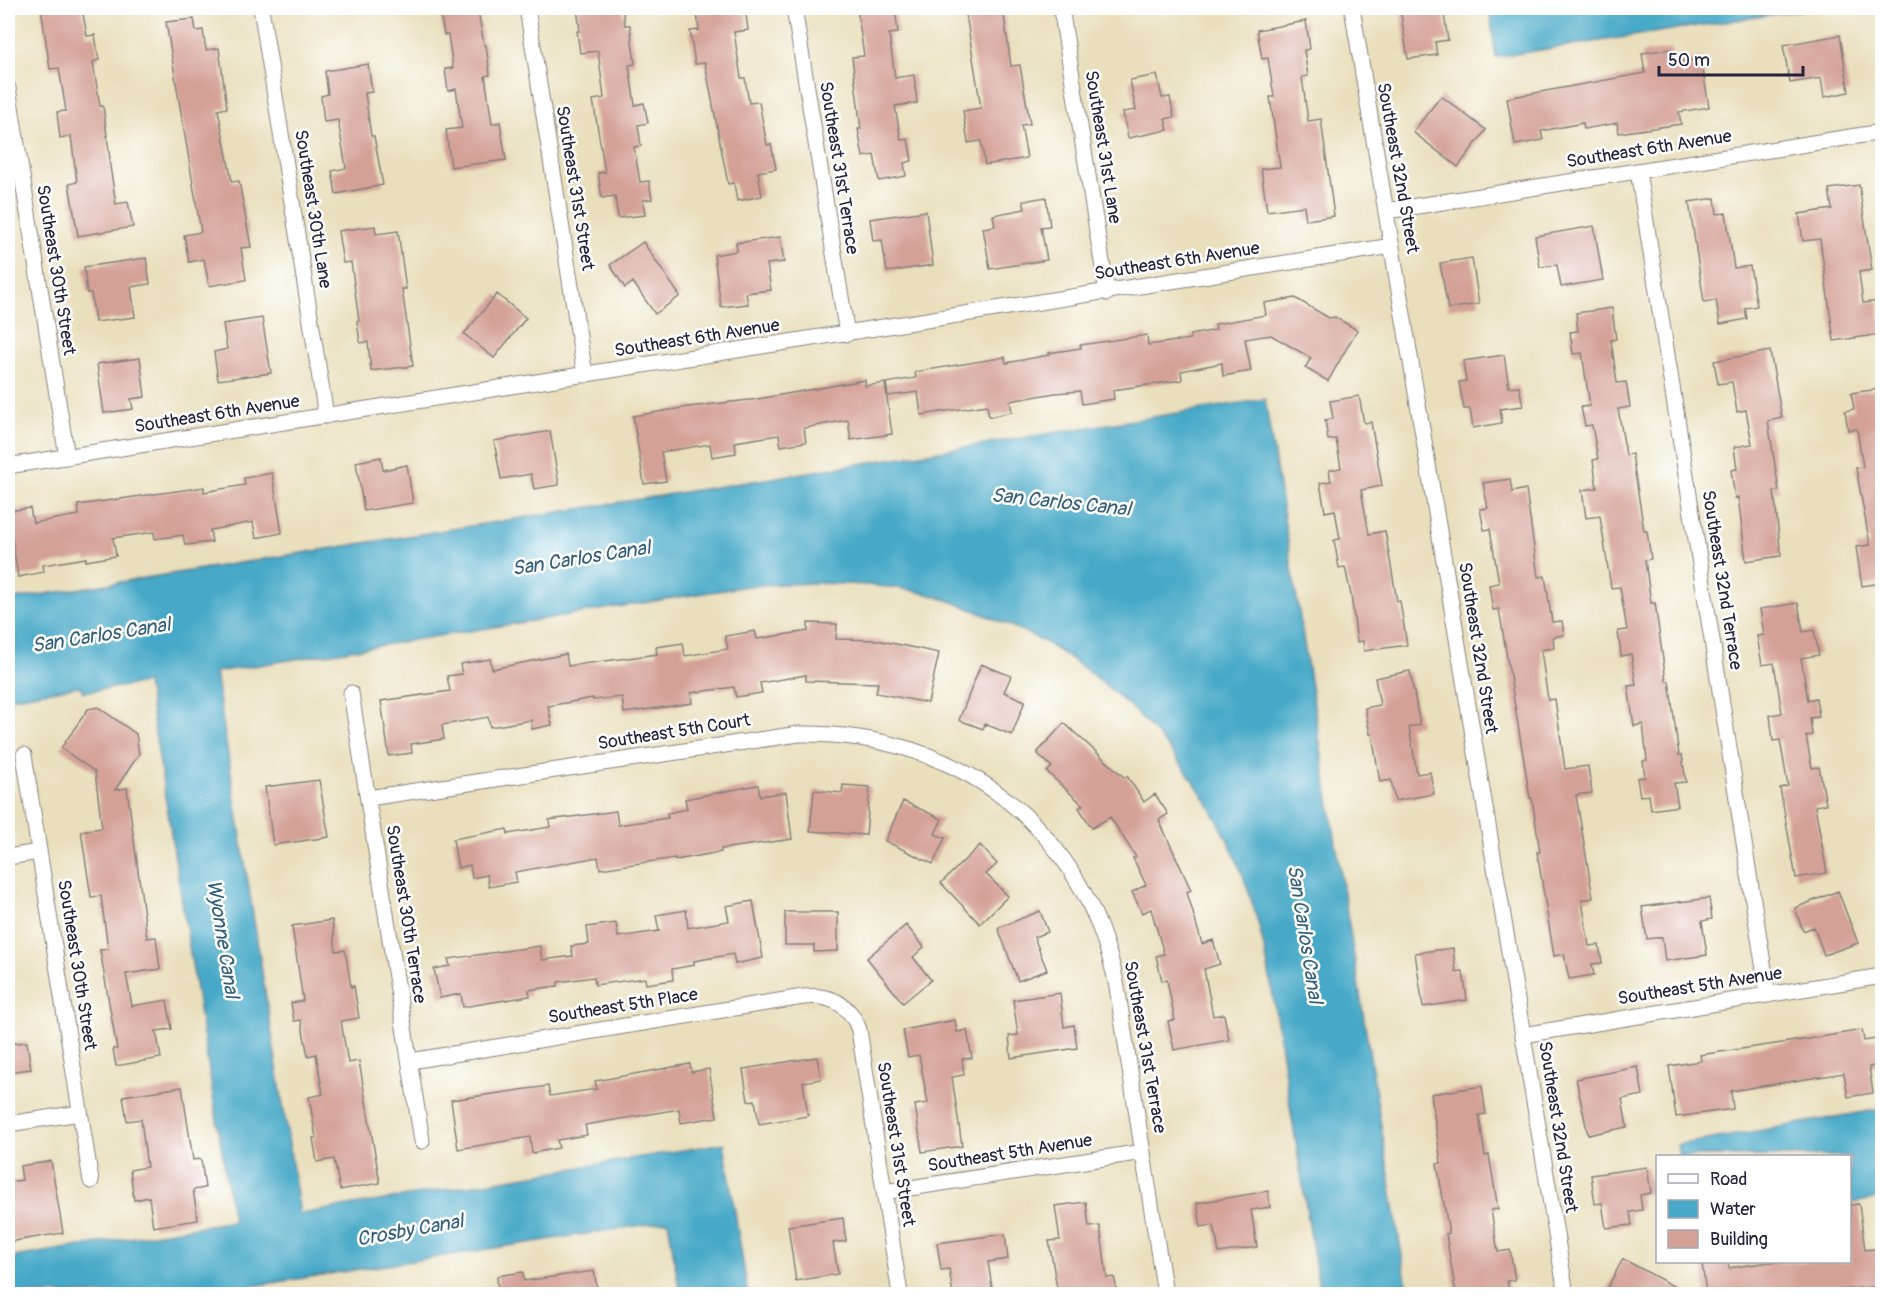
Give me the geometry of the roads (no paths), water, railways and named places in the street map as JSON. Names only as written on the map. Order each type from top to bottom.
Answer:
[{"type":"street","name":"Southeast 30th Lane","points":[[261,8],[326,416]]},
{"type":"street","name":"Southeast 31st Street","points":[[527,8],[585,375]]},
{"type":"street","name":"Southeast 31st Terrace","points":[[794,8],[847,334]]},
{"type":"street","name":"Southeast 31st Lane","points":[[1061,8],[1107,293]]},
{"type":"street","name":"Southeast 32nd Street","points":[[1352,8],[1566,1294]]},
{"type":"street","name":"Southeast 30th Street","points":[[8,88],[67,457]]},
{"type":"street","name":"Southeast 6th Avenue","points":[[1386,211],[1882,132]]},
{"type":"street","name":"Southeast 32nd Terrace","points":[[1638,171],[1768,995]]},
{"type":"street","name":"Southeast 6th Avenue","points":[[8,466],[1392,246]]},
{"type":"street","name":"Southeast 30th Terrace","points":[[351,693],[422,1141]]},
{"type":"street","name":"Southeast 5th Court","points":[[368,798],[799,734],[845,735],[890,742],[934,757],[980,780]]},
{"type":"street","name":"Southeast 30th Street","points":[[24,755],[91,1181]]},
{"type":"street","name":"Southeast 31st Terrace","points":[[980,780],[1011,803],[1042,833],[1069,867],[1095,915],[1115,976],[1166,1294]]},
{"type":"street","points":[[8,857],[39,852]]},
{"type":"street","name":"Southeast 5th Avenue","points":[[1523,1035],[1882,976]]},
{"type":"street","name":"Southeast 5th Place","points":[[410,1061],[803,997],[823,997],[842,1004]]},
{"type":"street","name":"Southeast 31st Street","points":[[842,1004],[853,1016],[859,1030],[900,1294]]},
{"type":"street","points":[[8,1124],[80,1113]]},
{"type":"street","name":"Southeast 5th Avenue","points":[[884,1192],[1143,1152]]},
{"type":"water","points":[[1489,8],[1815,8],[1496,57]]},
{"type":"water","points":[[1265,399],[1408,1294],[1320,1294],[1270,977],[1256,916],[1236,858],[1218,821],[1197,786],[1173,753],[1116,694],[1085,669],[1036,638],[970,609],[930,595],[889,587],[829,583],[748,586],[215,672],[300,1214],[724,1143],[748,1294],[680,1294],[668,1221],[201,1294],[8,1294],[8,1258],[233,1221],[147,683],[83,692],[80,686],[8,698],[8,600]]},
{"type":"water","points":[[1882,1109],[1882,1198],[1851,1203],[1851,1155],[1679,1155],[1677,1145]]},
{"type":"water label","name":"San Carlos Canal","points":[[1061,502]]},
{"type":"water label","name":"San Carlos Canal","points":[[581,558]]},
{"type":"water label","name":"San Carlos Canal","points":[[101,635]]},
{"type":"water label","name":"San Carlos Canal","points":[[1305,934]]},
{"type":"water label","name":"Wyonne Canal","points":[[223,939]]},
{"type":"water label","name":"Crosby Canal","points":[[410,1230]]}]
